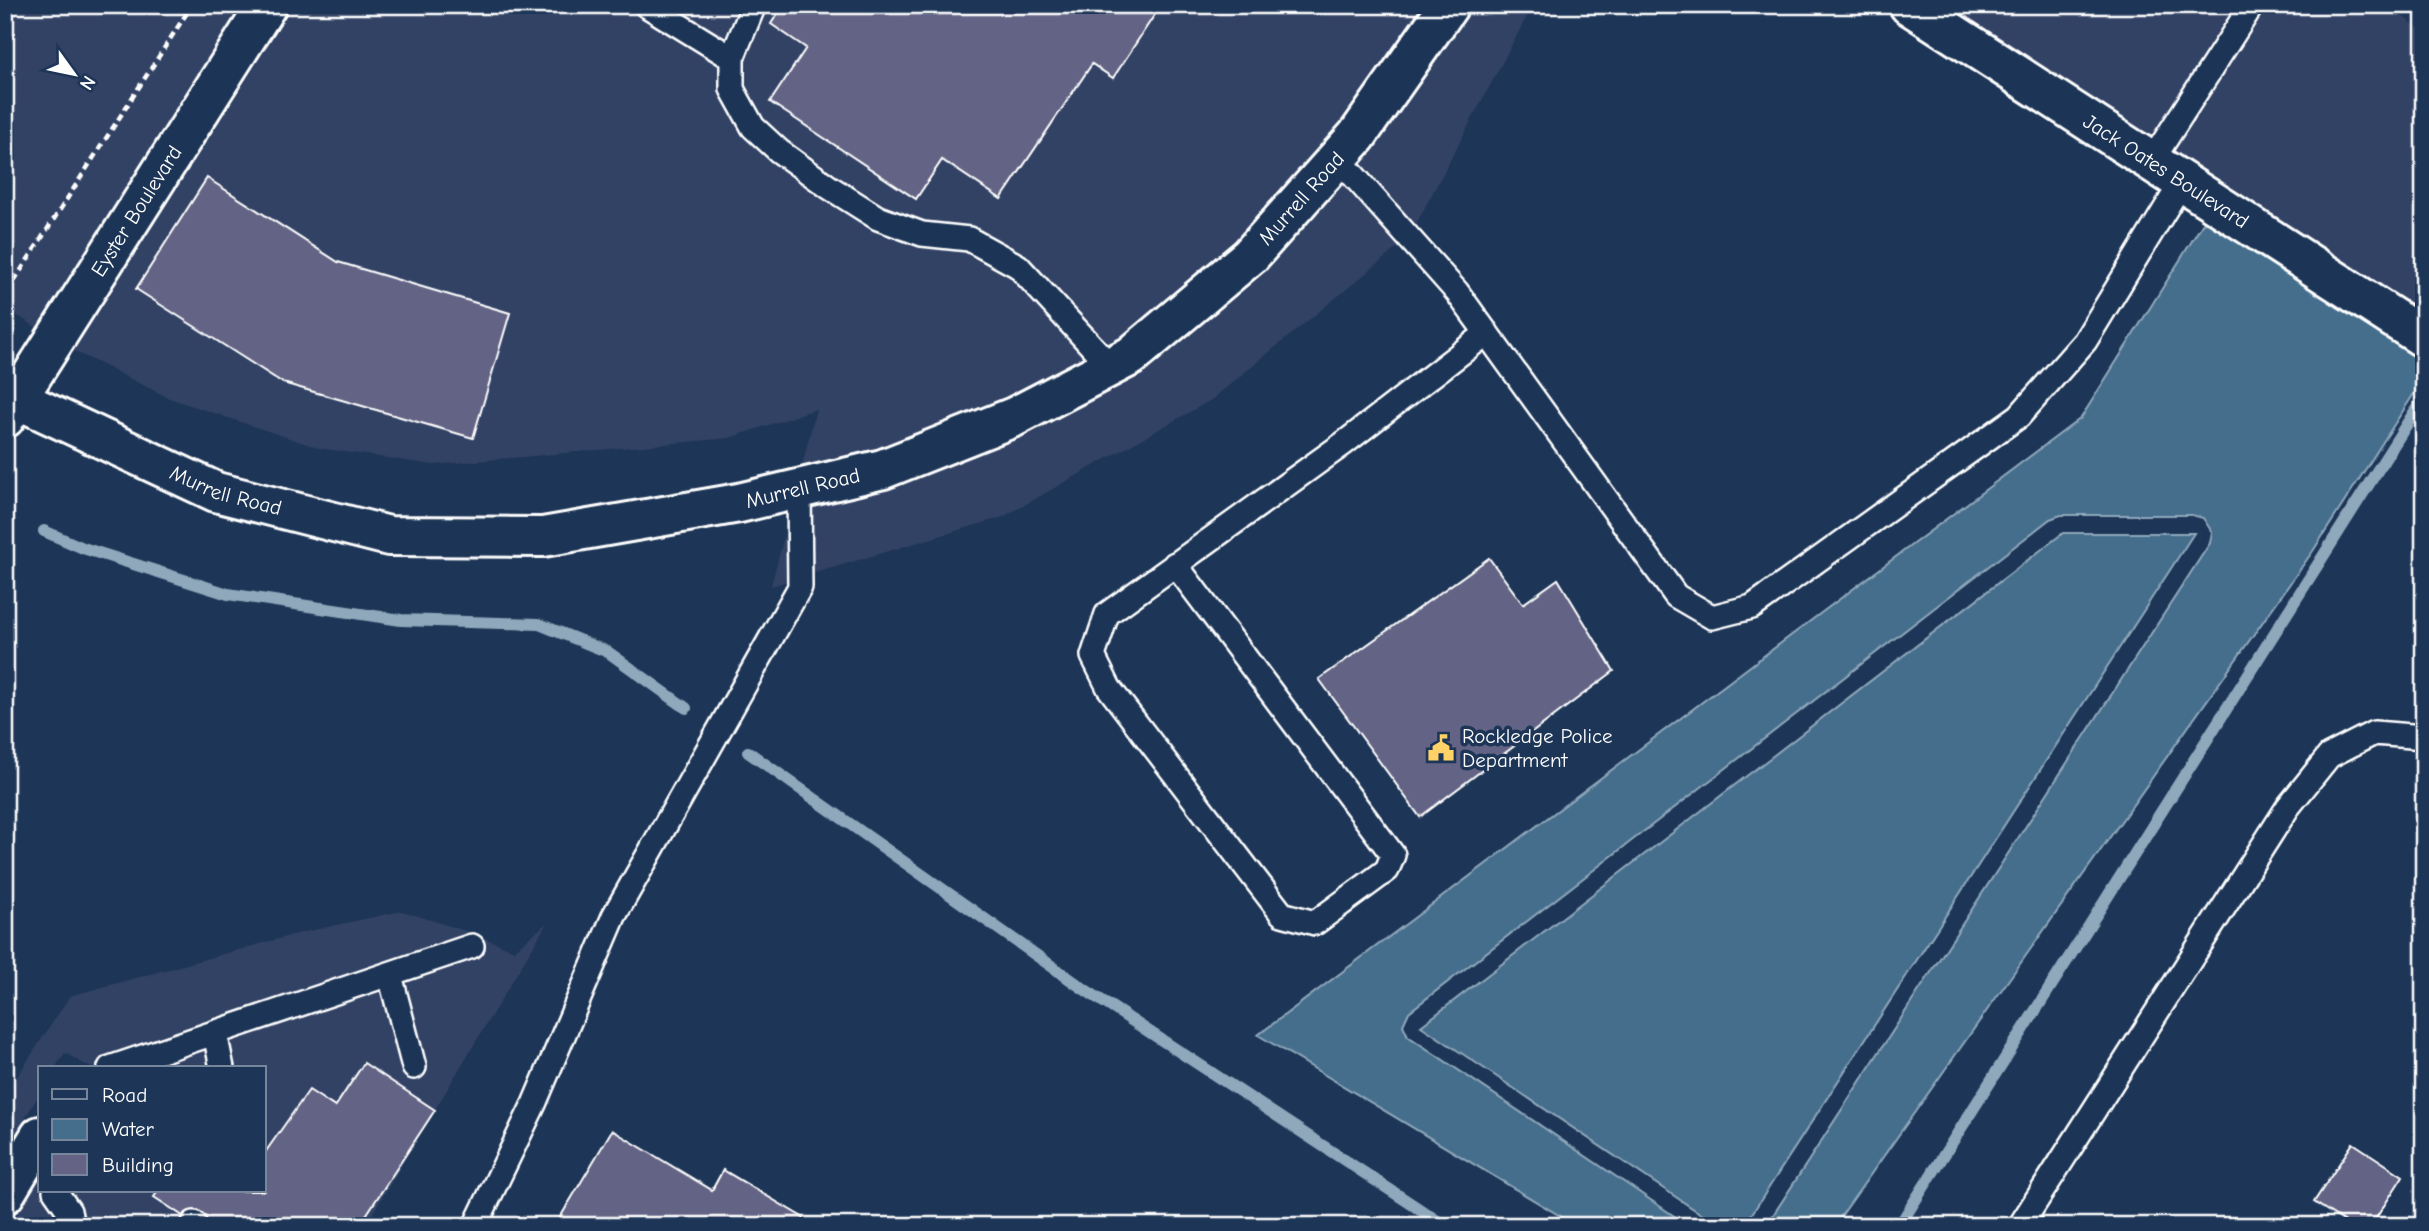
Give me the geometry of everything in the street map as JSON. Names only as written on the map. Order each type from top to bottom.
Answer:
[{"type":"street","name":"Eyster Boulevard","points":[[9,403],[267,5]]},
{"type":"street","name":"Murrell Road","points":[[9,403],[216,492],[389,536],[543,537],[739,503],[883,469],[1014,417],[1131,356],[1250,256],[1357,136],[1449,5]]},
{"type":"street","name":"Jack Oates Boulevard","points":[[1913,6],[2424,338]]},
{"type":"street","points":[[5,1194],[37,1152]]},
{"type":"lane","points":[[646,5],[732,58]]},
{"type":"lane","points":[[754,5],[732,58],[732,89],[753,127],[779,151],[878,218],[922,234],[970,239],[1018,266],[1111,367]]},
{"type":"lane","points":[[1338,158],[1457,292],[1676,596],[1713,617],[1752,607],[2019,416],[2085,341],[2252,5]]},
{"type":"lane","points":[[1175,565],[1393,855],[1387,870],[1315,923],[1282,914],[1109,688],[1093,656],[1107,614],[1175,565],[1343,444],[1487,334]]},
{"type":"lane","points":[[475,1226],[534,1104],[614,916],[800,587],[799,489]]},
{"type":"lane","points":[[2020,1226],[2288,807],[2329,756],[2374,733],[2424,737]]},
{"type":"lane","points":[[116,1066],[472,946]]},
{"type":"lane","points":[[390,975],[414,1068]]},
{"type":"lane","points":[[215,1033],[222,1066]]},
{"type":"lane","points":[[56,1192],[69,1211],[72,1226]]},
{"type":"path","points":[[14,281],[191,5]]},
{"type":"shaded area","points":[[5,5],[241,5],[36,327],[5,308]]},
{"type":"shaded area","points":[[294,5],[1422,5],[1340,122],[1235,241],[1117,339],[1003,399],[875,449],[802,466],[816,409],[730,438],[433,465],[319,448],[169,398],[74,351]]},
{"type":"shaded area","points":[[1476,5],[1533,5],[1408,239],[1211,400],[1003,517],[771,586],[790,513],[893,488],[1026,435],[1146,372],[1266,272],[1376,148]]},
{"type":"shaded area","points":[[1945,5],[2387,5],[2424,32],[2424,315]]},
{"type":"shaded area","points":[[402,911],[472,933],[514,950],[547,923],[365,1226],[11,1226],[38,1181],[38,1192],[266,1192],[266,1066],[88,1066],[65,1053],[56,1066],[38,1066],[38,1096],[5,1151],[5,1095],[70,996],[304,932]]},
{"type":"water","points":[[2205,220],[2424,361],[2424,378],[2313,551],[1834,1226],[1766,1226],[2210,543],[2212,532],[2203,518],[2192,515],[2061,515],[2050,519],[1409,1012],[1403,1025],[1408,1036],[1689,1226],[1577,1226],[1258,1035],[2081,418]]},
{"type":"water","points":[[2063,533],[2194,533],[1744,1226],[1719,1226],[1421,1026]]},
{"type":"building","points":[[783,5],[1161,5],[1113,78],[1092,64],[1001,199],[942,160],[916,199],[770,102],[806,48],[771,24]]},
{"type":"building","points":[[207,178],[338,262],[510,313],[473,438],[283,383],[136,289]]},
{"type":"building","name":"Rockledge Police Department","points":[[1489,558],[1523,604],[1558,579],[1614,671],[1420,817],[1319,679]]},
{"type":"building","points":[[364,1063],[435,1110],[359,1226],[198,1226],[154,1197],[157,1192],[266,1192],[266,1151],[309,1090],[335,1107]]},
{"type":"building","points":[[612,1130],[712,1190],[723,1170],[804,1218],[799,1226],[555,1226]]},
{"type":"building","points":[[2353,1143],[2403,1176],[2371,1226],[2351,1226],[2314,1202]]},
{"type":"waterway","points":[[1899,1226],[2424,397]]},
{"type":"waterway","points":[[44,531],[83,548],[228,594],[401,620],[539,624],[608,652],[686,708]]},
{"type":"waterway","points":[[748,752],[1084,989],[1445,1226]]},
{"type":"place","name":"Rockledge Police Department","points":[[1441,748]]}]
